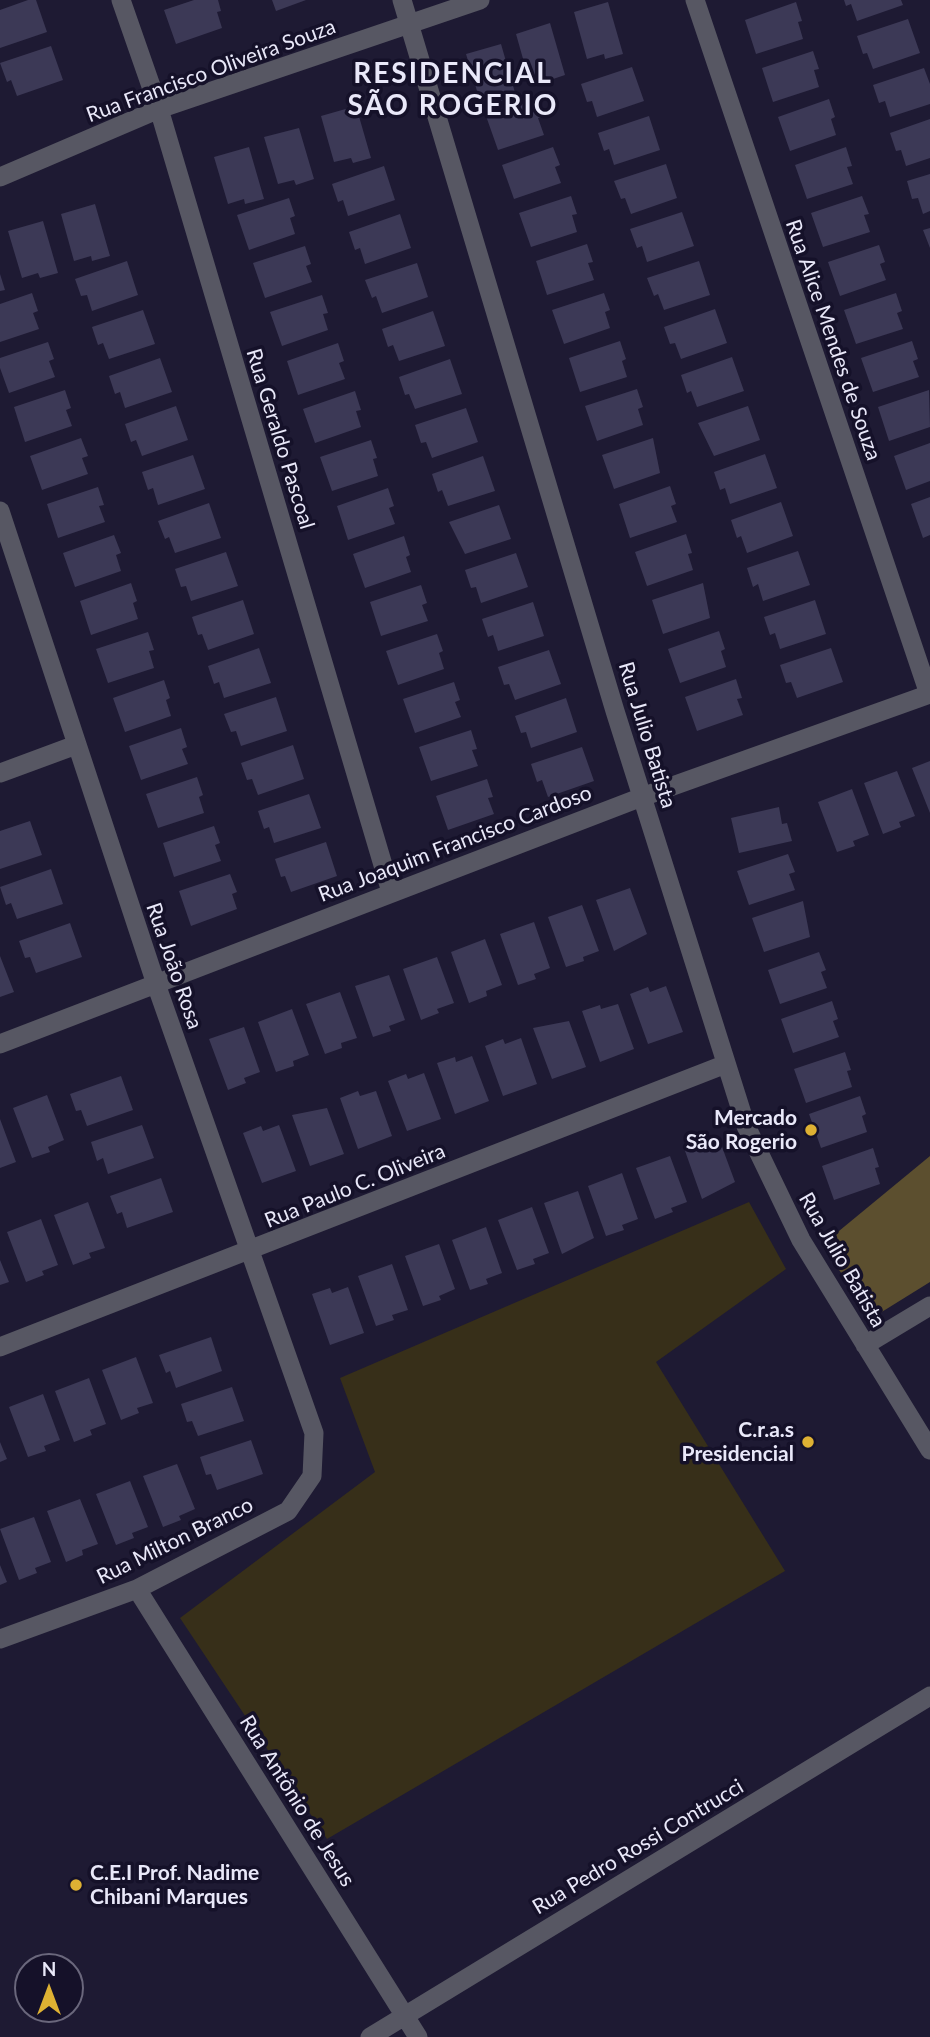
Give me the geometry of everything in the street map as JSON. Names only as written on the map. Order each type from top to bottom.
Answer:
[{"type":"street","name":"Rua Geraldo Pascoal","points":[[121,0],[159,109],[391,892]]},
{"type":"street","name":"Rua Julio Batista","points":[[402,0],[642,797],[746,1126],[801,1240],[930,1450]]},
{"type":"street","name":"Rua Francisco Oliveira Souza","points":[[0,177],[159,109],[480,0]]},
{"type":"street","name":"Rua Alice Mendes de Souza","points":[[695,0],[929,694]]},
{"type":"street","name":"Rua João Rosa","points":[[0,511],[156,984],[314,1433]]},
{"type":"street","name":"Rua Joaquim Francisco Cardoso","points":[[0,1044],[642,797],[929,694]]},
{"type":"street","points":[[0,773],[76,745]]},
{"type":"street","name":"Rua Paulo C. Oliveira","points":[[0,1348],[249,1253],[726,1064]]},
{"type":"street","points":[[865,1345],[930,1306]]},
{"type":"street","name":"Rua Milton Branco","points":[[0,1639],[137,1589],[288,1511],[312,1476],[314,1433]]},
{"type":"street","name":"Rua Antônio de Jesus","points":[[137,1589],[418,2037]]},
{"type":"street","name":"Rua Pedro Rossi Contrucci","points":[[370,2037],[930,1696]]},
{"type":"shaded area","points":[[930,1156],[930,1282],[872,1318],[822,1245]]},
{"type":"shaded area","points":[[749,1202],[786,1269],[656,1362],[785,1571],[327,1839],[180,1618],[375,1472],[340,1378]]},
{"type":"building","points":[[28,0],[36,0],[47,32],[0,48],[0,10]]},
{"type":"building","points":[[194,0],[218,0],[221,11],[217,12],[222,28],[176,44],[164,10]]},
{"type":"building","points":[[272,0],[306,0],[276,11]]},
{"type":"building","points":[[844,0],[901,0],[903,5],[857,21],[851,4],[846,6]]},
{"type":"building","points":[[608,2],[623,54],[605,59],[604,54],[587,59],[574,12]]},
{"type":"building","points":[[796,2],[802,21],[798,22],[803,39],[756,54],[745,20]]},
{"type":"building","points":[[908,19],[920,53],[873,69],[867,53],[863,54],[857,36]]},
{"type":"building","points":[[550,23],[565,75],[547,81],[546,76],[529,80],[516,34]]},
{"type":"building","points":[[501,44],[516,96],[498,102],[496,97],[480,101],[466,54]]},
{"type":"building","points":[[51,46],[63,80],[17,96],[11,80],[7,82],[0,63]]},
{"type":"building","points":[[813,51],[819,69],[814,70],[819,87],[773,102],[762,68]]},
{"type":"building","points":[[632,67],[644,101],[597,117],[592,101],[587,102],[581,84]]},
{"type":"building","points":[[924,68],[930,84],[930,104],[890,117],[885,101],[879,103],[873,85]]},
{"type":"building","points":[[537,99],[544,117],[538,118],[544,135],[498,150],[486,116]]},
{"type":"building","points":[[829,99],[835,117],[831,119],[836,135],[790,151],[778,117]]},
{"type":"building","points":[[356,106],[371,158],[353,163],[351,158],[334,162],[321,116]]},
{"type":"building","points":[[649,116],[660,150],[614,165],[609,149],[604,151],[598,133]]},
{"type":"building","points":[[930,119],[930,158],[906,166],[901,150],[896,151],[890,133]]},
{"type":"building","points":[[299,128],[314,179],[296,185],[294,180],[278,184],[264,137]]},
{"type":"building","points":[[249,147],[264,199],[245,204],[244,199],[228,204],[214,157]]},
{"type":"building","points":[[553,147],[560,165],[555,167],[561,183],[514,199],[502,165]]},
{"type":"building","points":[[846,147],[852,166],[847,167],[853,184],[807,199],[795,165]]},
{"type":"building","points":[[666,164],[677,198],[631,214],[614,181]]},
{"type":"building","points":[[384,166],[395,200],[348,216],[343,200],[338,202],[332,184]]},
{"type":"building","points":[[930,174],[930,211],[923,214],[918,198],[912,199],[907,181]]},
{"type":"building","points":[[571,196],[577,214],[572,215],[577,232],[531,247],[519,213]]},
{"type":"building","points":[[862,196],[869,214],[864,215],[870,232],[823,247],[811,213]]},
{"type":"building","points":[[289,198],[295,216],[290,218],[295,234],[249,250],[237,215]]},
{"type":"building","points":[[95,204],[110,256],[92,261],[91,256],[74,261],[61,214]]},
{"type":"building","points":[[682,212],[694,246],[647,262],[642,246],[637,248],[630,229]]},
{"type":"building","points":[[400,214],[411,248],[365,264],[360,248],[355,250],[349,232]]},
{"type":"building","points":[[43,221],[58,273],[40,278],[38,273],[22,278],[8,231]]},
{"type":"building","points":[[930,228],[930,248],[923,230]]},
{"type":"building","points":[[587,244],[593,262],[588,263],[594,280],[547,295],[536,261]]},
{"type":"building","points":[[879,245],[885,262],[880,264],[886,280],[840,296],[828,262]]},
{"type":"building","points":[[305,246],[311,264],[306,266],[312,282],[265,298],[253,263]]},
{"type":"building","points":[[127,261],[138,295],[92,311],[87,295],[81,296],[75,279]]},
{"type":"building","points":[[699,261],[710,295],[664,310],[658,294],[654,296],[647,278]]},
{"type":"building","points":[[417,263],[428,297],[382,313],[376,296],[372,298],[365,280]]},
{"type":"building","points":[[0,274],[5,290],[0,291]]},
{"type":"building","points":[[32,293],[38,311],[33,313],[39,329],[0,342],[0,304]]},
{"type":"building","points":[[604,293],[610,310],[605,312],[610,328],[564,344],[552,310]]},
{"type":"building","points":[[896,293],[902,311],[897,313],[903,329],[856,344],[844,310]]},
{"type":"building","points":[[322,295],[328,313],[323,314],[328,330],[282,346],[270,312]]},
{"type":"building","points":[[715,309],[727,343],[681,359],[675,343],[670,344],[664,327]]},
{"type":"building","points":[[143,310],[155,344],[109,359],[103,343],[98,345],[92,327]]},
{"type":"building","points":[[433,311],[445,346],[399,361],[393,345],[388,347],[382,329]]},
{"type":"building","points":[[620,341],[626,359],[622,361],[627,377],[580,392],[569,358]]},
{"type":"building","points":[[912,341],[918,359],[913,361],[919,377],[873,392],[861,358]]},
{"type":"building","points":[[48,342],[54,359],[49,361],[55,377],[9,393],[0,368],[0,358]]},
{"type":"building","points":[[338,343],[344,361],[339,363],[345,379],[298,395],[287,361]]},
{"type":"building","points":[[732,357],[744,391],[697,407],[691,391],[687,393],[681,375]]},
{"type":"building","points":[[160,358],[172,392],[125,408],[120,392],[115,394],[109,376]]},
{"type":"building","points":[[450,359],[462,394],[415,409],[409,394],[405,395],[399,377]]},
{"type":"building","points":[[637,389],[643,407],[638,409],[643,425],[597,441],[585,406]]},
{"type":"building","points":[[65,390],[71,408],[66,410],[72,426],[25,442],[14,407]]},
{"type":"building","points":[[929,390],[930,427],[889,441],[878,407]]},
{"type":"building","points":[[355,391],[361,410],[356,411],[361,427],[315,443],[303,409]]},
{"type":"building","points":[[176,406],[188,440],[142,456],[136,440],[131,442],[125,424]]},
{"type":"building","points":[[748,406],[760,440],[714,456],[698,423]]},
{"type":"building","points":[[466,408],[478,442],[432,458],[426,442],[421,443],[415,425]]},
{"type":"building","points":[[81,438],[88,456],[82,458],[88,474],[42,490],[30,456]]},
{"type":"building","points":[[653,438],[660,473],[614,489],[602,455]]},
{"type":"building","points":[[371,440],[377,458],[373,459],[378,476],[332,491],[320,457]]},
{"type":"building","points":[[930,443],[930,481],[906,490],[894,456]]},
{"type":"building","points":[[765,454],[777,488],[730,504],[725,488],[720,490],[714,472]]},
{"type":"building","points":[[193,455],[205,489],[158,505],[153,488],[148,490],[142,472]]},
{"type":"building","points":[[483,456],[495,491],[448,506],[442,490],[438,492],[432,474]]},
{"type":"building","points":[[670,486],[676,504],[671,506],[677,522],[630,538],[619,504]]},
{"type":"building","points":[[98,487],[104,505],[99,506],[105,522],[58,538],[47,504]]},
{"type":"building","points":[[388,488],[394,506],[389,508],[395,524],[348,540],[337,506]]},
{"type":"building","points":[[930,497],[930,535],[923,538],[911,504]]},
{"type":"building","points":[[781,502],[793,536],[747,553],[741,536],[737,538],[731,520]]},
{"type":"building","points":[[209,503],[221,538],[175,553],[169,537],[165,539],[158,521]]},
{"type":"building","points":[[499,505],[511,539],[465,554],[449,522]]},
{"type":"building","points":[[686,534],[692,553],[688,554],[693,570],[647,586],[635,552]]},
{"type":"building","points":[[114,535],[121,553],[116,555],[121,571],[75,587],[63,553]]},
{"type":"building","points":[[404,536],[410,555],[406,557],[411,572],[365,588],[353,554]]},
{"type":"building","points":[[798,551],[810,585],[763,601],[758,584],[753,587],[747,568]]},
{"type":"building","points":[[226,552],[238,586],[191,601],[186,586],[181,587],[175,569]]},
{"type":"building","points":[[516,553],[528,587],[481,603],[476,587],[471,588],[465,570]]},
{"type":"building","points":[[131,583],[137,601],[133,603],[138,619],[91,635],[80,601]]},
{"type":"building","points":[[703,583],[710,618],[663,634],[652,600]]},
{"type":"building","points":[[421,585],[427,603],[422,605],[428,621],[381,636],[370,602]]},
{"type":"building","points":[[243,600],[254,634],[208,650],[202,634],[198,635],[192,617]]},
{"type":"building","points":[[815,600],[826,634],[780,649],[775,633],[770,635],[764,617]]},
{"type":"building","points":[[533,602],[544,636],[498,651],[493,635],[488,637],[482,619]]},
{"type":"building","points":[[719,631],[725,649],[721,651],[726,667],[680,683],[668,649]]},
{"type":"building","points":[[148,632],[154,650],[149,651],[154,668],[108,683],[96,649]]},
{"type":"building","points":[[437,634],[443,651],[439,653],[444,669],[398,685],[386,651]]},
{"type":"building","points":[[259,648],[271,683],[224,698],[219,682],[214,684],[208,666]]},
{"type":"building","points":[[831,648],[843,682],[797,698],[791,682],[786,683],[780,665]]},
{"type":"building","points":[[549,650],[561,684],[515,700],[509,684],[504,685],[498,667]]},
{"type":"building","points":[[736,679],[742,698],[737,699],[743,715],[697,731],[685,697]]},
{"type":"building","points":[[164,680],[170,698],[166,700],[171,716],[125,732],[113,698]]},
{"type":"building","points":[[454,682],[460,700],[455,702],[461,717],[415,733],[403,699]]},
{"type":"building","points":[[276,697],[287,731],[241,746],[236,731],[231,732],[224,714]]},
{"type":"building","points":[[566,698],[577,732],[531,748],[526,732],[521,733],[515,716]]},
{"type":"building","points":[[181,728],[187,747],[182,749],[188,764],[141,780],[129,746]]},
{"type":"building","points":[[471,730],[477,749],[472,750],[478,766],[431,781],[419,747]]},
{"type":"building","points":[[293,745],[304,779],[258,795],[252,779],[247,780],[241,763]]},
{"type":"building","points":[[582,747],[594,781],[548,797],[542,780],[537,782],[531,764]]},
{"type":"building","points":[[930,761],[930,813],[912,768]]},
{"type":"building","points":[[897,771],[915,816],[899,822],[901,827],[883,834],[864,783]]},
{"type":"building","points":[[197,777],[203,795],[199,797],[204,813],[158,828],[146,794]]},
{"type":"building","points":[[487,779],[493,797],[488,798],[494,814],[448,830],[436,796]]},
{"type":"building","points":[[852,789],[869,835],[853,841],[855,846],[837,852],[818,802]]},
{"type":"building","points":[[309,794],[321,828],[274,843],[269,827],[264,829],[258,811]]},
{"type":"building","points":[[779,807],[782,824],[787,823],[792,841],[739,853],[731,818]]},
{"type":"building","points":[[30,821],[42,855],[0,869],[0,831]]},
{"type":"building","points":[[214,826],[220,843],[215,845],[221,861],[174,877],[163,843]]},
{"type":"building","points":[[326,842],[337,876],[291,892],[285,876],[281,877],[275,859]]},
{"type":"building","points":[[788,854],[795,872],[789,874],[795,890],[749,905],[737,871]]},
{"type":"building","points":[[51,869],[63,904],[17,919],[11,903],[6,905],[0,887]]},
{"type":"building","points":[[230,874],[237,892],[232,894],[237,909],[191,926],[179,891]]},
{"type":"building","points":[[630,888],[647,934],[614,951],[596,900]]},
{"type":"building","points":[[803,901],[810,937],[764,952],[752,918]]},
{"type":"building","points":[[582,905],[599,951],[583,957],[584,961],[566,967],[548,917]]},
{"type":"building","points":[[534,922],[550,968],[534,974],[536,979],[518,985],[500,934]]},
{"type":"building","points":[[70,923],[82,957],[36,973],[30,957],[25,958],[19,941]]},
{"type":"building","points":[[485,939],[502,985],[486,991],[487,996],[469,1003],[451,952]]},
{"type":"building","points":[[819,952],[826,970],[821,972],[827,988],[780,1004],[768,970]]},
{"type":"building","points":[[0,956],[14,992],[0,997]]},
{"type":"building","points":[[437,957],[454,1003],[437,1009],[439,1013],[421,1020],[403,969]]},
{"type":"building","points":[[389,975],[405,1020],[389,1026],[391,1031],[373,1037],[355,986]]},
{"type":"building","points":[[666,986],[683,1032],[648,1044],[630,994],[648,987],[650,992]]},
{"type":"building","points":[[340,992],[357,1038],[341,1043],[342,1048],[325,1054],[306,1004]]},
{"type":"building","points":[[832,1001],[838,1019],[833,1021],[839,1037],[793,1053],[781,1019]]},
{"type":"building","points":[[618,1004],[634,1049],[600,1062],[582,1011],[600,1005],[601,1009]]},
{"type":"building","points":[[292,1009],[309,1055],[293,1061],[294,1066],[276,1072],[258,1022]]},
{"type":"building","points":[[569,1021],[586,1067],[552,1079],[533,1028]]},
{"type":"building","points":[[244,1027],[260,1072],[244,1078],[246,1083],[228,1090],[209,1039]]},
{"type":"building","points":[[521,1038],[537,1084],[503,1096],[485,1046],[503,1039],[505,1044]]},
{"type":"building","points":[[845,1052],[851,1070],[847,1071],[852,1087],[806,1103],[794,1069]]},
{"type":"building","points":[[472,1056],[489,1101],[455,1114],[437,1063],[455,1057],[456,1062]]},
{"type":"building","points":[[424,1073],[441,1119],[407,1131],[388,1081],[406,1074],[408,1079]]},
{"type":"building","points":[[121,1076],[133,1110],[87,1126],[81,1110],[76,1111],[70,1094]]},
{"type":"building","points":[[358,1091],[360,1096],[376,1091],[392,1136],[358,1149],[340,1098]]},
{"type":"building","points":[[47,1095],[64,1140],[48,1147],[50,1152],[32,1158],[13,1108]]},
{"type":"building","points":[[860,1096],[866,1114],[862,1116],[867,1132],[821,1148],[809,1114]]},
{"type":"building","points":[[327,1108],[344,1154],[310,1166],[292,1115]]},
{"type":"building","points":[[0,1119],[16,1162],[0,1168]]},
{"type":"building","points":[[142,1125],[154,1158],[108,1174],[103,1158],[97,1161],[91,1142]]},
{"type":"building","points":[[279,1125],[296,1171],[262,1183],[243,1133],[261,1126],[263,1131]]},
{"type":"building","points":[[718,1136],[735,1182],[702,1199],[684,1148]]},
{"type":"building","points":[[873,1148],[879,1167],[875,1168],[880,1184],[834,1200],[822,1166]]},
{"type":"building","points":[[670,1156],[687,1202],[671,1208],[673,1212],[655,1219],[636,1168]]},
{"type":"building","points":[[622,1173],[638,1219],[622,1225],[624,1230],[606,1236],[588,1186]]},
{"type":"building","points":[[161,1178],[173,1212],[127,1228],[122,1212],[117,1214],[110,1196]]},
{"type":"building","points":[[578,1191],[594,1238],[562,1254],[544,1203]]},
{"type":"building","points":[[88,1202],[105,1248],[89,1253],[91,1258],[73,1265],[54,1215]]},
{"type":"building","points":[[532,1207],[549,1253],[533,1259],[535,1264],[517,1270],[498,1220]]},
{"type":"building","points":[[41,1219],[58,1265],[42,1271],[44,1275],[26,1282],[7,1232]]},
{"type":"building","points":[[486,1227],[502,1273],[486,1279],[488,1284],[470,1290],[452,1240]]},
{"type":"building","points":[[439,1244],[455,1289],[439,1296],[441,1300],[423,1306],[405,1256]]},
{"type":"building","points":[[0,1260],[9,1282],[0,1285]]},
{"type":"building","points":[[392,1264],[408,1310],[392,1315],[394,1320],[376,1326],[358,1276]]},
{"type":"building","points":[[348,1287],[364,1333],[330,1345],[312,1294],[330,1288],[332,1293]]},
{"type":"building","points":[[211,1337],[222,1371],[176,1388],[170,1371],[166,1373],[159,1355]]},
{"type":"building","points":[[136,1357],[153,1403],[137,1408],[139,1413],[121,1420],[102,1370]]},
{"type":"building","points":[[89,1378],[106,1424],[90,1430],[92,1435],[74,1442],[55,1391]]},
{"type":"building","points":[[232,1387],[244,1421],[198,1436],[192,1421],[187,1422],[181,1404]]},
{"type":"building","points":[[43,1394],[60,1440],[44,1446],[46,1451],[28,1457],[9,1407]]},
{"type":"building","points":[[251,1440],[263,1474],[217,1490],[211,1474],[206,1475],[200,1457]]},
{"type":"building","points":[[0,1442],[7,1459],[0,1462]]},
{"type":"building","points":[[177,1464],[195,1509],[179,1516],[181,1520],[163,1527],[143,1476]]},
{"type":"building","points":[[130,1481],[148,1527],[132,1533],[134,1538],[116,1545],[96,1494]]},
{"type":"building","points":[[80,1499],[98,1544],[82,1550],[83,1555],[66,1562],[47,1511]]},
{"type":"building","points":[[34,1517],[51,1562],[35,1568],[37,1573],[19,1580],[0,1529]]},
{"type":"building","points":[[0,1565],[7,1582],[0,1585]]},
{"type":"place","name":"Mercado São Rogerio","points":[[811,1130]]},
{"type":"place","name":"C.r.a.s Presidencial","points":[[808,1442]]},
{"type":"place","name":"C.E.I Prof. Nadime Chibani Marques","points":[[76,1885]]},
{"type":"district","name":"RESIDENCIAL SÃO ROGERIO","points":[[453,90]]}]
